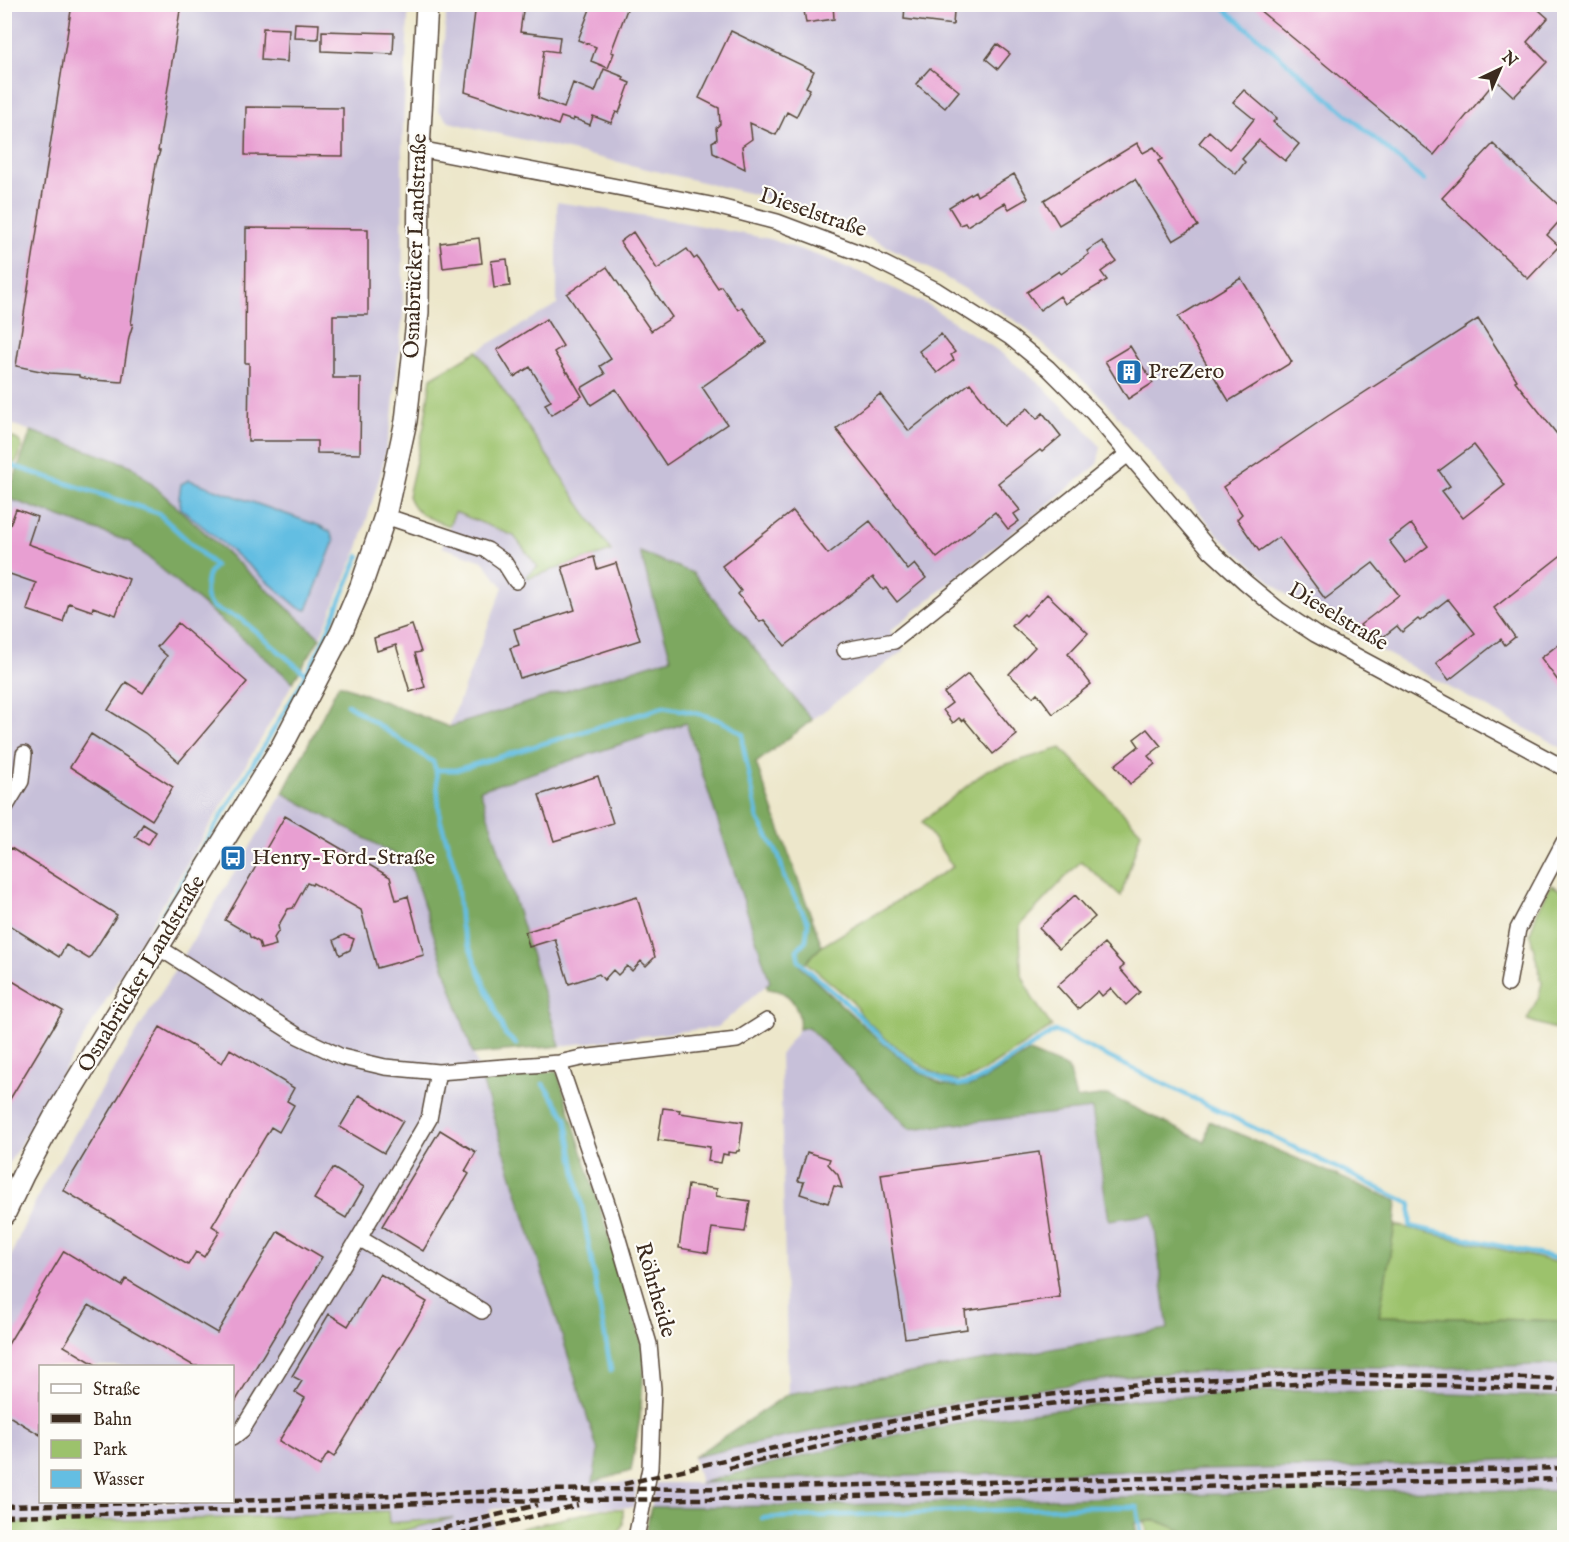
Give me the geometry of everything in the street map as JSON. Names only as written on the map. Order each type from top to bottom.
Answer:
[{"type":"street","name":"Osnabrücker Landstraße","points":[[4,1215],[55,1116],[282,746],[341,633],[386,516],[405,421],[418,312],[419,149],[427,4]]},
{"type":"street","name":"Dieselstraße","points":[[419,149],[716,206],[777,222],[870,257],[936,290],[1010,338],[1048,368],[1093,413],[1210,550],[1279,610],[1315,634],[1564,768]]},
{"type":"street","points":[[845,650],[894,641],[1128,454]]},
{"type":"street","points":[[386,516],[487,550],[504,562],[516,581]]},
{"type":"street","points":[[4,809],[21,781],[24,754]]},
{"type":"street","points":[[1508,984],[1518,928],[1564,842]]},
{"type":"street","points":[[158,947],[298,1036],[342,1057],[385,1067],[438,1071],[559,1063],[581,1058],[737,1040],[767,1021]]},
{"type":"street","name":"Röhrheide","points":[[559,1063],[611,1215],[649,1344],[653,1389],[650,1468],[636,1538]]},
{"type":"street","points":[[234,1436],[242,1430],[429,1119],[438,1071]]},
{"type":"street","points":[[359,1238],[482,1311]]},
{"type":"shaded area","points":[[5,5],[410,5],[402,151],[403,314],[392,418],[381,473],[358,548],[320,638],[132,466],[5,422]]},
{"type":"shaded area","points":[[447,5],[1564,5],[1564,749],[1319,617],[1288,596],[1222,539],[1104,400],[1022,325],[913,259],[839,223],[757,195],[449,122],[438,110]]},
{"type":"shaded area","points":[[557,202],[770,239],[861,273],[928,305],[1000,352],[1038,382],[1101,447],[1097,465],[890,631],[904,650],[812,720],[693,573],[640,552],[671,658],[449,727],[503,587],[483,561],[442,547],[455,512],[514,536],[538,567],[527,575],[611,551],[477,351],[557,304]]},
{"type":"shaded area","points":[[5,497],[130,542],[293,682],[5,1170]]},
{"type":"shaded area","points":[[687,723],[770,982],[718,1027],[560,1046],[480,789]]},
{"type":"shaded area","points":[[283,793],[410,863],[481,1077],[598,1451],[593,1481],[637,1483],[634,1507],[489,1509],[496,1535],[485,1538],[375,1537],[448,1519],[388,1523],[387,1511],[229,1518],[5,1523],[4,1272],[43,1186]]},
{"type":"shaded area","points":[[807,1027],[910,1129],[1092,1109],[1109,1220],[1153,1213],[1168,1329],[788,1394],[780,1055],[799,1029]]},
{"type":"shaded area","points":[[1564,1364],[1564,1397],[1292,1390],[1140,1399],[994,1418],[862,1441],[704,1482],[1351,1467],[1564,1457],[1564,1491],[1352,1490],[806,1506],[651,1507],[656,1483],[700,1483],[693,1457],[990,1396],[1139,1375],[1292,1366],[1443,1368]]},
{"type":"green space","points":[[477,351],[611,551],[528,578],[527,575],[538,567],[514,536],[455,512],[449,526],[425,516],[411,503],[408,496],[424,426],[431,378]]},
{"type":"green space","points":[[31,431],[132,466],[320,638],[293,682],[130,542],[7,498]]},
{"type":"green space","points":[[5,434],[18,440],[22,445],[19,457],[11,469],[5,467]]},
{"type":"green space","points":[[640,552],[693,573],[812,720],[756,763],[822,946],[800,966],[880,1041],[915,1069],[941,1084],[957,1087],[975,1085],[1029,1052],[1068,1068],[1076,1099],[1108,1095],[1205,1142],[1209,1121],[1397,1201],[1379,1316],[1564,1321],[1564,1364],[1443,1368],[1292,1366],[1139,1375],[990,1396],[693,1457],[788,1394],[1168,1329],[1153,1214],[1109,1220],[1092,1109],[910,1129],[808,1027],[799,1029],[798,1014],[788,996],[780,991],[768,989],[766,985],[770,982],[686,723],[480,790],[560,1046],[473,1054],[410,863],[283,793],[339,684],[449,727],[671,658]]},
{"type":"green space","points":[[1061,748],[1141,832],[1121,896],[1081,861],[1020,925],[1021,973],[1033,999],[1052,1027],[972,1078],[958,1081],[943,1078],[915,1061],[884,1037],[863,1017],[851,1000],[806,962],[822,946],[953,867],[922,822],[987,770]]},
{"type":"green space","points":[[1551,885],[1564,892],[1564,1032],[1527,1020],[1539,996],[1542,983],[1530,934],[1536,915]]},
{"type":"green space","points":[[557,1071],[645,1352],[640,1418],[631,1471],[593,1482],[598,1451],[481,1077]]},
{"type":"green space","points":[[1395,1225],[1564,1264],[1564,1321],[1379,1316]]},
{"type":"green space","points":[[1292,1390],[1564,1397],[1564,1457],[1351,1467],[805,1478],[700,1483],[862,1441],[993,1418],[1140,1399]]},
{"type":"green space","points":[[1352,1490],[1564,1491],[1564,1537],[1199,1538],[1156,1520],[1135,1523],[1137,1538],[644,1537],[651,1507],[806,1506]]},
{"type":"green space","points":[[602,1509],[623,1509],[623,1524],[617,1537],[485,1537]]},
{"type":"green space","points":[[388,1511],[389,1523],[453,1518],[375,1538],[5,1537],[5,1523],[229,1518]]},
{"type":"green space","points":[[1156,1520],[1199,1537],[1148,1537],[1145,1522]]},
{"type":"water","points":[[189,480],[320,526],[330,532],[334,541],[307,610],[299,608],[181,508],[179,498],[181,484]]},
{"type":"building","points":[[72,4],[181,4],[158,151],[160,151],[131,324],[133,324],[122,382],[93,380],[79,377],[79,375],[50,373],[16,366]]},
{"type":"building","points":[[476,4],[524,4],[520,32],[560,37],[558,52],[544,50],[538,98],[564,108],[573,83],[595,92],[604,69],[624,77],[623,80],[630,83],[619,113],[616,112],[611,123],[593,116],[590,125],[573,118],[573,121],[561,117],[558,125],[541,117],[465,92]]},
{"type":"building","points":[[592,4],[629,4],[611,52],[614,53],[608,68],[591,61],[596,47],[578,40]]},
{"type":"building","points":[[803,4],[833,4],[834,19],[806,23]]},
{"type":"building","points":[[1252,4],[1532,4],[1548,18],[1527,42],[1547,62],[1514,97],[1496,80],[1434,155]]},
{"type":"building","points":[[905,5],[954,11],[953,25],[904,19]]},
{"type":"building","points":[[295,23],[319,24],[318,39],[294,38]]},
{"type":"building","points":[[263,28],[289,29],[287,62],[261,60]]},
{"type":"building","points":[[322,31],[394,33],[393,54],[322,51]]},
{"type":"building","points":[[731,31],[814,71],[806,87],[810,89],[796,117],[787,112],[776,135],[750,123],[752,139],[742,146],[745,169],[713,153],[712,142],[717,139],[716,128],[720,124],[719,108],[699,98]]},
{"type":"building","points":[[997,44],[1010,54],[998,69],[986,59]]},
{"type":"building","points":[[930,68],[959,91],[945,108],[916,84]]},
{"type":"building","points":[[1244,90],[1277,118],[1273,122],[1299,144],[1285,161],[1259,140],[1242,159],[1245,162],[1236,174],[1199,143],[1209,131],[1229,149],[1238,139],[1254,119],[1233,102]]},
{"type":"building","points":[[246,107],[343,108],[343,156],[245,155]]},
{"type":"building","points":[[1137,143],[1143,153],[1154,147],[1162,159],[1158,161],[1198,226],[1173,241],[1135,179],[1059,225],[1044,200]]},
{"type":"building","points":[[1493,144],[1564,210],[1564,216],[1547,235],[1559,246],[1528,279],[1442,198]]},
{"type":"building","points":[[1014,174],[1028,198],[1009,209],[1005,203],[967,226],[965,223],[960,225],[949,207],[975,191],[977,196]]},
{"type":"building","points":[[246,228],[368,229],[368,315],[333,315],[333,378],[361,378],[360,454],[317,453],[317,441],[248,441],[249,363],[245,363]]},
{"type":"building","points":[[633,232],[657,269],[687,249],[694,259],[697,257],[718,288],[721,286],[738,310],[742,307],[766,342],[702,387],[727,424],[666,465],[616,389],[591,405],[581,388],[605,374],[600,366],[611,359],[567,294],[607,267],[651,331],[672,317],[620,242]]},
{"type":"building","points":[[479,238],[482,263],[443,268],[440,243]]},
{"type":"building","points":[[1102,241],[1116,261],[1101,272],[1107,280],[1065,304],[1060,296],[1040,310],[1027,292],[1059,271],[1061,274],[1089,254],[1087,251]]},
{"type":"building","points":[[507,259],[510,286],[494,288],[491,261]]},
{"type":"building","points":[[1241,278],[1292,362],[1229,401],[1178,317]]},
{"type":"building","points":[[546,319],[563,346],[554,352],[582,396],[551,415],[545,404],[551,401],[530,367],[514,377],[497,350]]},
{"type":"building","points":[[1478,319],[1517,380],[1515,381],[1564,443],[1564,553],[1494,608],[1515,637],[1505,645],[1501,639],[1449,680],[1436,663],[1475,633],[1448,599],[1402,632],[1397,626],[1383,637],[1380,633],[1373,640],[1360,625],[1399,595],[1373,563],[1325,599],[1279,537],[1259,551],[1237,519],[1242,514],[1223,487]],"holes":[[[1474,445],[1505,485],[1463,518],[1442,491],[1450,486],[1439,471]],[[1411,524],[1428,546],[1406,563],[1389,541]]]},
{"type":"building","points":[[941,334],[955,352],[951,355],[954,360],[937,373],[919,351]]},
{"type":"building","name":"PreZero","points":[[1130,346],[1153,383],[1128,399],[1105,361]]},
{"type":"building","points":[[970,383],[1004,426],[1028,408],[1037,419],[1043,413],[1061,436],[998,483],[1020,510],[1014,514],[1019,521],[1008,529],[995,512],[937,558],[836,429],[880,394],[909,431]]},
{"type":"building","points":[[16,509],[37,517],[28,544],[129,579],[116,615],[93,607],[92,611],[69,603],[63,622],[27,610],[36,583],[4,572],[4,523],[10,525]]},
{"type":"building","points":[[793,511],[828,554],[870,521],[908,570],[915,564],[926,578],[897,602],[873,577],[785,646],[764,620],[760,622],[738,594],[741,591],[722,566]]},
{"type":"building","points":[[594,557],[597,569],[616,563],[640,640],[520,678],[510,648],[519,645],[514,629],[575,610],[562,567]]},
{"type":"building","points":[[1047,594],[1088,633],[1068,654],[1091,684],[1053,714],[1037,693],[1033,697],[1009,674],[1035,647],[1012,626],[1024,614],[1026,616]]},
{"type":"building","points":[[178,623],[247,682],[179,762],[145,733],[108,710],[126,682],[143,693],[167,656],[157,647]]},
{"type":"building","points":[[412,625],[421,652],[415,653],[425,687],[410,692],[396,645],[377,651],[374,638]]},
{"type":"building","points":[[1564,640],[1564,689],[1541,658]]},
{"type":"building","points":[[968,674],[1017,735],[993,754],[964,719],[962,721],[959,718],[953,723],[943,710],[952,703],[944,693]]},
{"type":"building","points":[[1147,729],[1161,746],[1148,756],[1155,764],[1130,784],[1115,765],[1139,746],[1134,739]]},
{"type":"building","points":[[91,734],[173,787],[152,820],[70,767]]},
{"type":"building","points":[[598,776],[613,823],[554,841],[539,795]]},
{"type":"building","points":[[285,816],[390,877],[396,900],[408,896],[424,955],[377,968],[361,910],[313,883],[312,885],[307,883],[293,908],[288,909],[274,938],[276,945],[261,949],[259,942],[225,920]]},
{"type":"building","points":[[143,824],[156,832],[148,845],[135,837]]},
{"type":"building","points":[[11,848],[117,915],[89,959],[66,945],[59,957],[4,922],[4,859]]},
{"type":"building","points":[[1075,895],[1095,917],[1059,949],[1039,928]]},
{"type":"building","points":[[637,897],[655,957],[646,966],[641,961],[632,971],[627,966],[618,975],[613,970],[604,980],[599,974],[569,984],[555,939],[529,947],[525,932]]},
{"type":"building","points":[[344,935],[354,939],[350,950],[340,955],[334,940]]},
{"type":"building","points":[[1104,944],[1124,966],[1120,969],[1140,992],[1126,1005],[1111,988],[1102,996],[1098,991],[1078,1009],[1057,986]]},
{"type":"building","points":[[4,976],[63,1011],[4,1109]]},
{"type":"building","points":[[160,1027],[222,1063],[230,1049],[294,1088],[287,1101],[294,1105],[279,1132],[271,1127],[212,1226],[220,1231],[204,1257],[196,1252],[188,1265],[63,1190]]},
{"type":"building","points":[[359,1095],[403,1121],[384,1153],[340,1127]]},
{"type":"building","points":[[663,1108],[680,1110],[679,1113],[743,1122],[739,1151],[728,1152],[728,1155],[723,1154],[721,1163],[708,1161],[710,1147],[658,1140]]},
{"type":"building","points":[[440,1130],[476,1152],[465,1171],[469,1174],[423,1251],[382,1226]]},
{"type":"building","points":[[807,1152],[830,1159],[828,1164],[838,1175],[842,1188],[834,1186],[828,1203],[800,1194],[804,1182],[798,1181]]},
{"type":"building","points":[[1039,1152],[1060,1297],[965,1311],[967,1329],[905,1338],[881,1174]]},
{"type":"building","points":[[333,1168],[364,1187],[346,1218],[314,1199]]},
{"type":"building","points":[[688,1185],[717,1189],[716,1196],[750,1201],[745,1232],[712,1228],[708,1253],[679,1248]]},
{"type":"building","points":[[278,1231],[322,1257],[234,1404],[234,1365],[192,1365],[89,1305],[64,1346],[96,1365],[39,1365],[39,1434],[4,1413],[4,1351],[64,1251],[122,1286],[126,1279],[217,1333]]},
{"type":"building","points":[[380,1274],[427,1302],[334,1457],[328,1453],[320,1466],[279,1441],[305,1398],[295,1392],[302,1381],[292,1376],[329,1314],[348,1326]]},
{"type":"waterway","points":[[1219,4],[1424,181]]},
{"type":"waterway","points":[[4,463],[158,513],[215,566],[208,575],[206,587],[206,595],[211,606],[241,619],[307,675]]},
{"type":"waterway","points":[[154,928],[298,689],[323,642],[359,556]]},
{"type":"waterway","points":[[347,704],[433,762],[436,770],[440,819],[456,871],[461,927],[505,1034],[516,1044]]},
{"type":"waterway","points":[[436,770],[456,770],[664,707],[725,723],[743,734],[743,745],[758,819],[779,856],[785,879],[808,922],[806,940],[797,950],[799,961],[882,1039],[917,1067],[944,1081],[959,1085],[975,1082],[1055,1031],[1411,1204],[1410,1226],[1564,1260]]},
{"type":"waterway","points":[[543,1084],[566,1117],[611,1370]]},
{"type":"waterway","points":[[762,1518],[1137,1507],[1142,1538]]},
{"type":"railway","points":[[624,1484],[857,1428],[990,1402],[1139,1384],[1292,1374],[1564,1379]]},
{"type":"railway","points":[[729,1468],[860,1437],[992,1411],[1139,1393],[1295,1384],[1443,1385],[1564,1390]]},
{"type":"railway","points":[[234,1501],[535,1490],[739,1488],[1564,1468]]},
{"type":"railway","points":[[4,1516],[229,1511],[472,1501],[805,1498],[961,1492],[1564,1479]]},
{"type":"railway","points":[[4,1506],[149,1503]]},
{"type":"railway","points":[[404,1538],[537,1505]]},
{"type":"railway","points":[[445,1538],[578,1505]]},
{"type":"place","name":"PreZero","points":[[1129,372]]},
{"type":"place","name":"Henry-Ford-Straße","points":[[233,858]]}]
